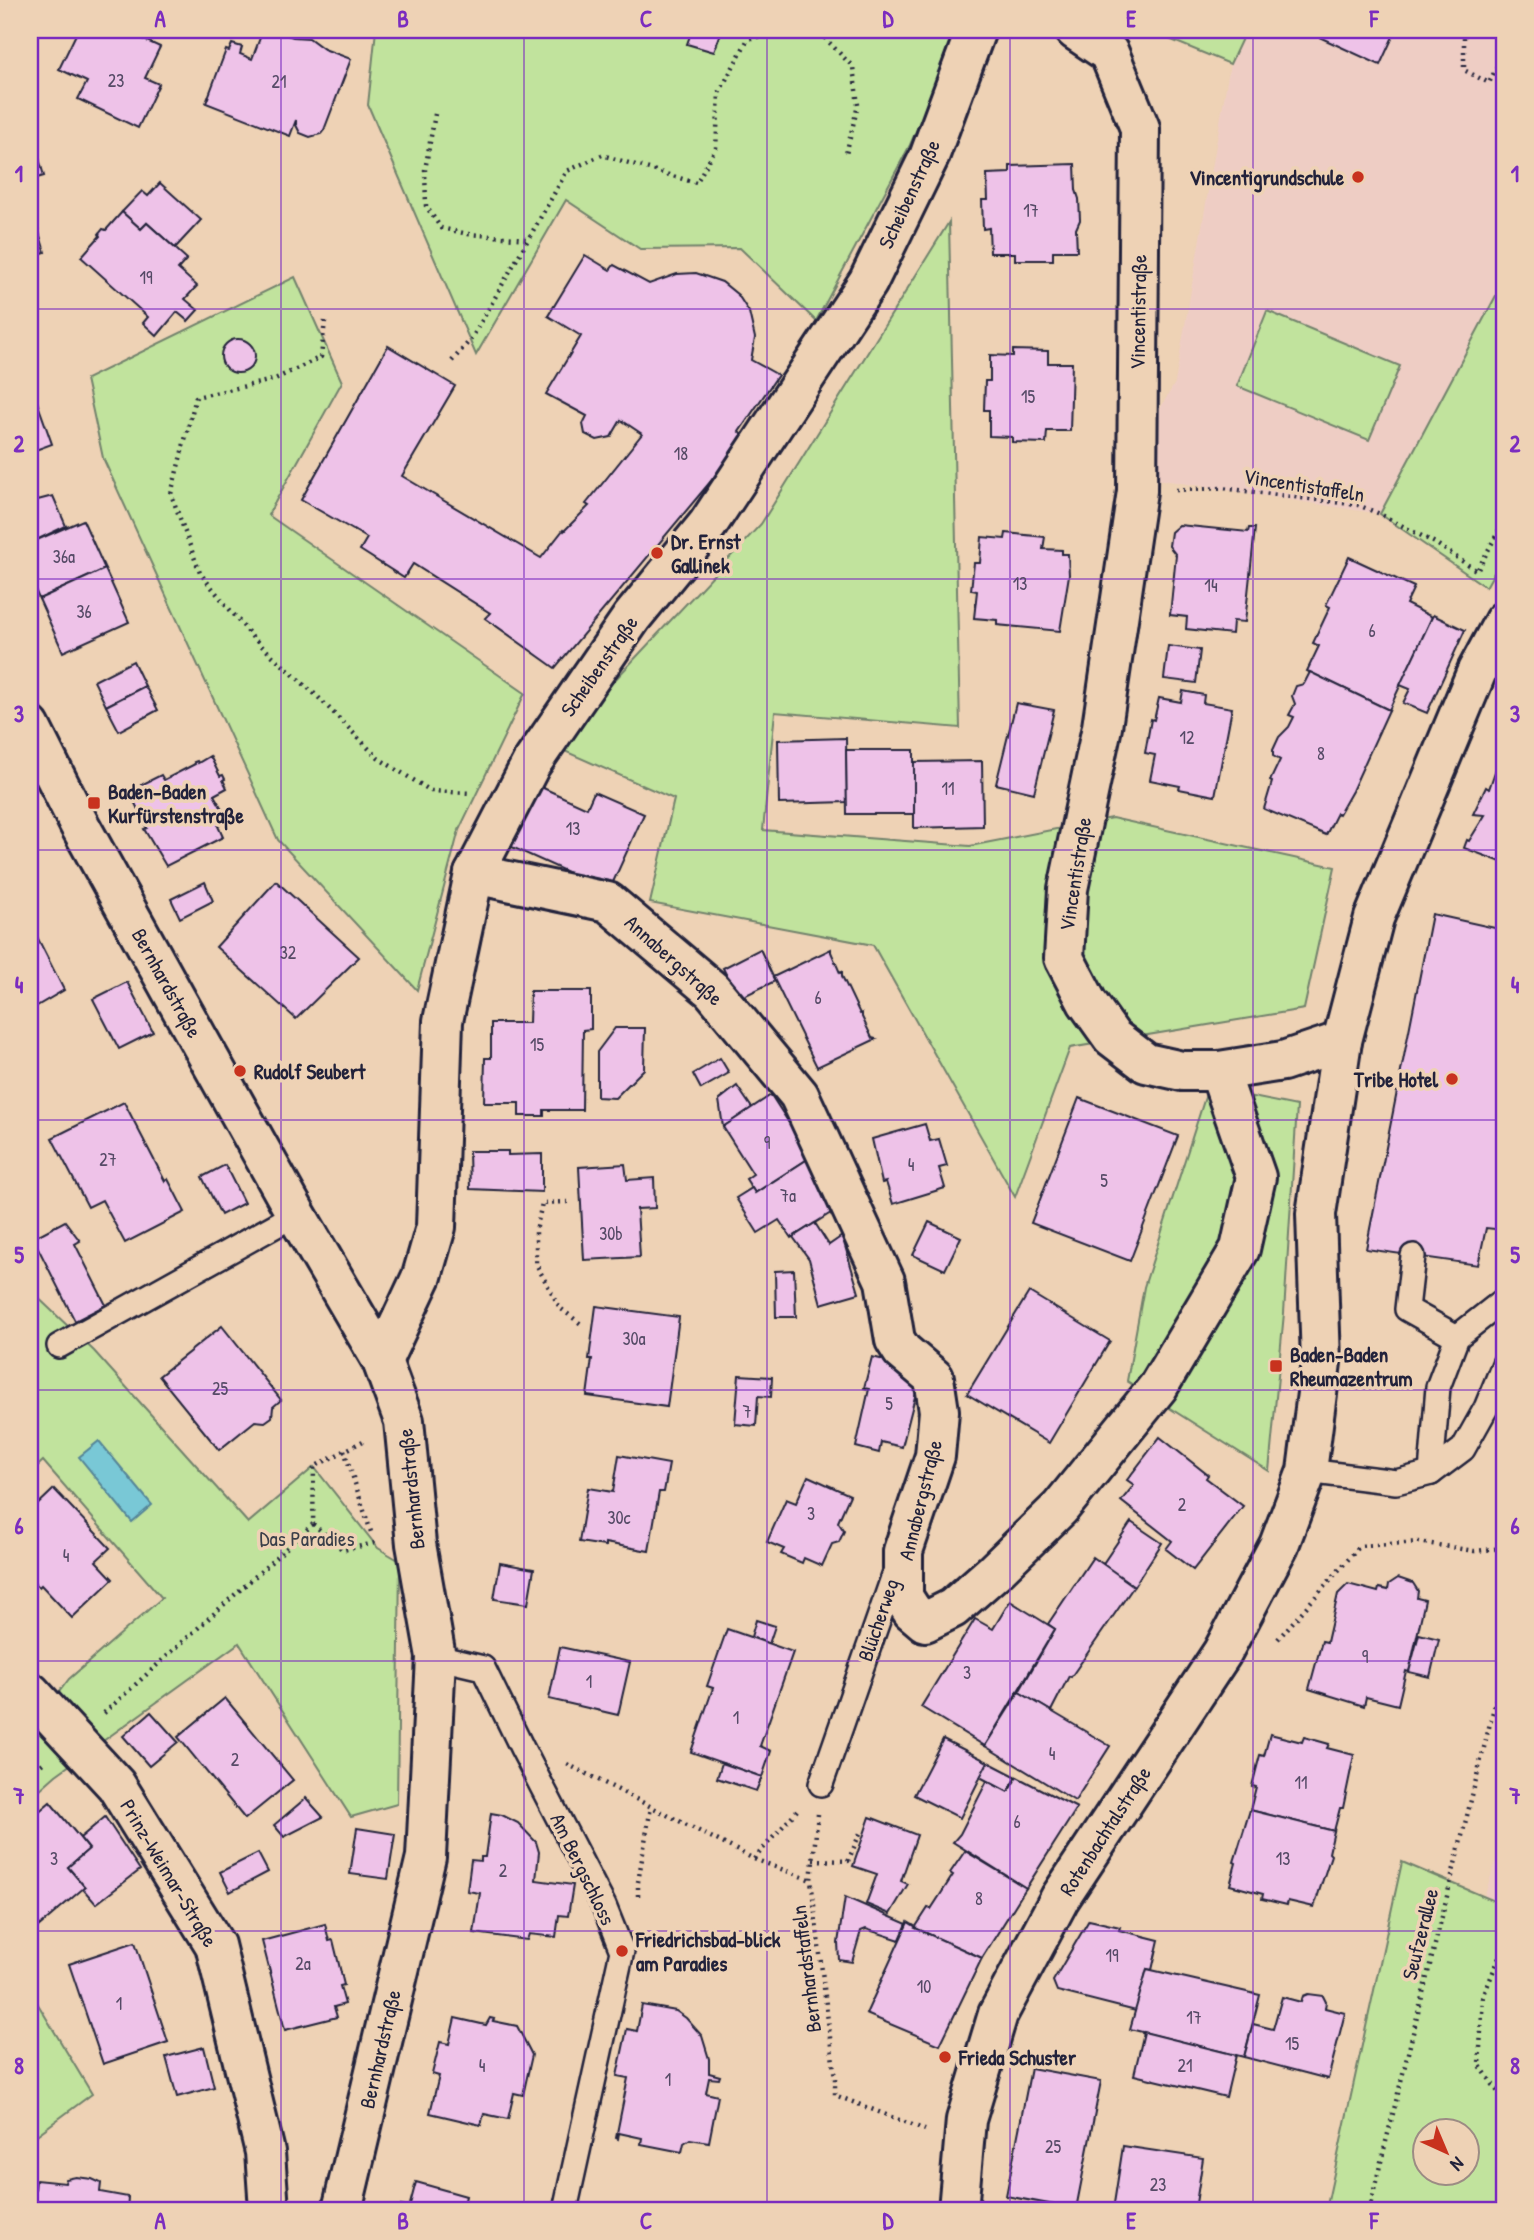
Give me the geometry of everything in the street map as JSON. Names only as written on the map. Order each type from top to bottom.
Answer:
[{"type":"street","name":"Scheibenstraße","points":[[382,1361],[422,1276],[436,1227],[443,1021],[474,874],[531,764],[632,617],[708,524],[868,282],[929,157],[976,30]]},
{"type":"street","name":"Vincentistraße","points":[[1075,30],[1109,52],[1140,128],[1137,491],[1102,727],[1068,889],[1064,958],[1087,1002],[1112,1037],[1146,1063],[1182,1071],[1219,1071],[1283,1061],[1342,1041]]},
{"type":"street","points":[[1342,1041],[1374,918],[1477,671],[1504,621]]},
{"type":"street","name":"Bernhardstraße","points":[[30,726],[78,822],[296,1214],[382,1361],[404,1421],[416,1544],[436,1657],[426,1857],[342,2210]]},
{"type":"street","name":"Annabergstraße","points":[[474,874],[608,902],[712,990],[799,1095],[885,1281],[895,1340],[902,1351],[934,1378],[939,1410],[936,1456],[903,1551],[903,1597],[912,1611],[925,1622],[953,1608],[1060,1508],[1158,1387],[1240,1249],[1255,1177],[1219,1071]]},
{"type":"street","name":"Rotenbachtalstraße","points":[[958,2210],[966,2120],[998,2014],[1060,1898],[1222,1653],[1279,1545],[1307,1471],[1321,1362],[1316,1214],[1342,1041]]},
{"type":"street","name":"Prinz-Weimar-Straße","points":[[30,1692],[116,1785],[215,1945],[265,2152],[269,2210]]},
{"type":"lane","points":[[59,1346],[296,1214]]},
{"type":"lane","points":[[1413,1256],[1407,1309],[1457,1338]]},
{"type":"lane","points":[[1431,1473],[1438,1387],[1457,1338],[1504,1300]]},
{"type":"lane","points":[[1307,1471],[1396,1482],[1431,1473],[1463,1449],[1486,1408],[1504,1364]]},
{"type":"lane","name":"Blücherweg","points":[[821,1784],[936,1456]]},
{"type":"lane","name":"Am Bergschloss","points":[[436,1657],[483,1668],[604,1906],[622,1951],[565,2210]]},
{"type":"path","points":[[1464,30],[1464,70],[1489,83],[1504,52]]},
{"type":"path","points":[[452,361],[472,338],[567,170],[602,155],[696,183],[716,148],[719,93],[748,39],[786,32],[821,34],[853,67],[858,105],[846,154]]},
{"type":"path","points":[[435,114],[425,170],[426,205],[441,228],[468,234],[527,239]]},
{"type":"path","points":[[325,321],[321,358],[273,380],[196,397],[171,494],[200,573],[253,638],[318,697],[378,758],[430,791],[513,796]]},
{"type":"path","name":"Vincentistaffeln","points":[[1222,488],[1358,505],[1435,542],[1477,570],[1504,521]]},
{"type":"path","points":[[568,1202],[542,1203],[536,1230],[536,1264],[560,1308],[581,1324]]},
{"type":"path","points":[[74,1740],[313,1524],[314,1467],[404,1421]]},
{"type":"path","points":[[313,1524],[342,1550],[375,1543],[344,1450]]},
{"type":"path","points":[[1271,1646],[1360,1546],[1419,1542],[1474,1551],[1504,1548]]},
{"type":"path","name":"Seufzerallee","points":[[1368,2210],[1504,1667]]},
{"type":"path","name":"Bernhardstaffeln","points":[[557,1759],[754,1859],[811,1880],[835,2095],[926,2130]]},
{"type":"path","points":[[754,1859],[821,1784]]},
{"type":"path","points":[[638,1882],[651,1807]]},
{"type":"path","points":[[811,1880],[816,1828]]},
{"type":"path","points":[[813,1860],[848,1861],[861,1831]]},
{"type":"path","points":[[1504,1945],[1483,1997],[1479,2064],[1504,2101]]},
{"type":"shaded area","name":"Vincentigrundschule","points":[[1246,30],[1504,30],[1504,293],[1499,291],[1380,514],[1137,476],[1137,448],[1175,383],[1230,64]]},
{"type":"shaded area","points":[[1504,1837],[1504,1905],[1484,1897]]},
{"type":"green space","points":[[376,30],[960,30],[910,145],[816,321],[740,248],[640,249],[566,200],[476,355],[368,105]]},
{"type":"green space","points":[[1147,30],[1246,30],[1230,64]]},
{"type":"green space","points":[[949,222],[960,728],[775,712],[763,830],[970,846],[1112,818],[1335,867],[1304,1009],[1070,1048],[1015,1197],[873,945],[650,903],[674,799],[553,746],[761,524]]},
{"type":"green space","points":[[295,277],[342,382],[268,515],[525,693],[459,830],[417,990],[278,840],[103,458],[86,379]]},
{"type":"green space","points":[[1499,290],[1504,293],[1504,555],[1486,587],[1380,514]]},
{"type":"green space","points":[[1267,311],[1400,366],[1369,440],[1237,386]]},
{"type":"green space","points":[[1208,1088],[1297,1106],[1284,1313],[1269,1471],[1127,1381],[1144,1287]]},
{"type":"green space","name":"Das Paradies","points":[[30,1290],[94,1351],[248,1523],[314,1467],[378,1548],[400,1561],[397,1804],[351,1817],[239,1643],[56,1775],[30,1798],[30,1730],[69,1679],[162,1598],[43,1461],[30,1473]]},
{"type":"green space","points":[[1402,1862],[1504,1905],[1504,2210],[1326,2210]]},
{"type":"green space","points":[[30,1991],[92,2094],[30,2140]]},
{"type":"water","points":[[99,1441],[152,1505],[132,1522],[79,1457]]},
{"type":"building","points":[[78,30],[123,30],[160,47],[145,78],[159,84],[138,128],[78,99],[87,82],[59,69]]},
{"type":"building","points":[[263,30],[309,38],[324,49],[351,59],[321,134],[310,137],[300,133],[296,120],[290,136],[206,103],[226,50],[229,51],[232,44],[242,47],[240,54],[252,59]]},
{"type":"building","points":[[692,30],[722,30],[714,52],[687,44]]},
{"type":"building","points":[[1304,30],[1396,30],[1380,65]]},
{"type":"building","points":[[38,155],[44,176],[30,180],[30,157]]},
{"type":"building","points":[[1075,164],[1080,220],[1076,229],[1077,251],[1053,251],[1053,260],[1015,260],[1015,253],[990,253],[989,228],[983,229],[982,200],[988,200],[987,174],[1010,173],[1010,166]]},
{"type":"building","points":[[160,183],[201,220],[175,248],[147,223],[141,229],[122,212],[142,191],[148,196]]},
{"type":"building","points":[[30,202],[45,252],[30,257]]},
{"type":"building","points":[[122,212],[141,229],[147,223],[187,259],[178,269],[197,286],[185,299],[198,310],[188,321],[177,312],[157,336],[143,323],[148,317],[81,257],[103,229],[106,230]]},
{"type":"building","points":[[585,255],[610,270],[614,265],[649,284],[677,274],[696,273],[722,282],[738,295],[749,312],[755,338],[751,360],[778,375],[739,432],[746,439],[555,668],[485,618],[490,613],[413,564],[404,578],[360,550],[367,538],[301,500],[388,346],[455,386],[402,476],[541,558],[563,530],[589,506],[586,504],[642,434],[621,420],[611,437],[597,440],[585,434],[583,424],[587,416],[546,394],[581,336],[548,316]]},
{"type":"building","points":[[238,339],[250,344],[255,356],[250,368],[238,373],[226,368],[221,356],[226,344]]},
{"type":"building","points":[[1013,350],[1048,351],[1048,363],[1072,363],[1070,431],[1047,431],[1046,443],[1012,442],[1012,437],[989,436],[989,410],[984,410],[985,381],[990,381],[990,355],[1013,356]]},
{"type":"building","points":[[30,382],[52,444],[30,452]]},
{"type":"building","points":[[53,496],[66,526],[30,543],[30,502]]},
{"type":"building","points":[[83,520],[105,569],[39,599],[30,578],[30,543]]},
{"type":"building","points":[[1179,525],[1248,532],[1249,528],[1255,528],[1245,622],[1233,621],[1232,634],[1186,629],[1187,617],[1170,615],[1176,555],[1169,546],[1171,532]]},
{"type":"building","points":[[1006,533],[1045,537],[1043,549],[1062,550],[1062,554],[1068,554],[1069,575],[1060,631],[997,625],[997,620],[974,618],[977,591],[971,590],[974,563],[980,563],[982,537],[1005,539]]},
{"type":"building","points":[[1349,557],[1414,587],[1406,604],[1432,617],[1389,710],[1307,671],[1319,646],[1313,643],[1330,607],[1326,605]]},
{"type":"building","points":[[105,569],[129,622],[63,652],[39,599]]},
{"type":"building","points":[[1433,615],[1465,630],[1427,713],[1403,703],[1410,689],[1400,685]]},
{"type":"building","points":[[1168,646],[1200,650],[1196,683],[1164,679]]},
{"type":"building","points":[[133,661],[145,686],[106,706],[94,681]]},
{"type":"building","points":[[1310,672],[1389,710],[1352,791],[1326,835],[1264,809],[1272,782],[1270,781],[1280,760],[1273,756],[1273,750],[1294,717],[1289,715],[1295,704],[1292,696],[1296,686],[1304,684]]},
{"type":"building","points":[[145,686],[158,710],[119,731],[106,706]]},
{"type":"building","points":[[1183,691],[1204,695],[1203,703],[1232,708],[1215,796],[1150,780],[1155,755],[1145,753],[1151,719],[1154,720],[1159,698],[1181,702]]},
{"type":"building","points":[[1016,703],[1054,710],[1034,793],[996,784]]},
{"type":"building","points":[[846,738],[847,802],[779,804],[778,740]]},
{"type":"building","points":[[1504,746],[1504,863],[1464,848],[1485,815],[1473,814],[1486,787],[1489,789]]},
{"type":"building","points":[[846,750],[914,750],[914,814],[847,814]]},
{"type":"building","points":[[210,756],[220,776],[223,775],[227,788],[214,795],[225,814],[224,822],[218,826],[223,837],[166,866],[144,829],[147,828],[129,791],[161,775],[164,780]]},
{"type":"building","points":[[982,761],[983,826],[914,828],[914,762]]},
{"type":"building","points":[[530,782],[587,808],[594,792],[644,814],[609,891],[503,843]]},
{"type":"building","points":[[276,881],[359,957],[296,1019],[216,947]]},
{"type":"building","points":[[205,882],[213,901],[180,918],[171,899]]},
{"type":"building","points":[[30,907],[35,916],[32,927],[64,990],[30,1010]]},
{"type":"building","name":"Tribe Hotel","points":[[1432,914],[1504,930],[1504,1230],[1486,1228],[1478,1265],[1366,1249]]},
{"type":"building","points":[[760,949],[775,981],[738,999],[723,968]]},
{"type":"building","points":[[831,949],[872,1038],[876,1039],[817,1067],[773,977]]},
{"type":"building","points":[[127,982],[153,1032],[119,1049],[93,999]]},
{"type":"building","points":[[530,991],[591,991],[591,1029],[583,1030],[582,1110],[544,1110],[544,1116],[519,1116],[519,1103],[484,1103],[485,1058],[491,1058],[491,1023],[529,1023]]},
{"type":"building","points":[[615,1028],[645,1028],[644,1069],[615,1098],[597,1097],[597,1052]]},
{"type":"building","points":[[720,1058],[729,1073],[701,1089],[693,1074]]},
{"type":"building","points":[[737,1086],[752,1108],[723,1127],[719,1100]]},
{"type":"building","points":[[771,1095],[811,1157],[755,1193],[746,1179],[753,1174],[723,1127]]},
{"type":"building","points":[[1079,1098],[1178,1136],[1130,1261],[1031,1223]]},
{"type":"building","points":[[124,1102],[165,1181],[168,1179],[185,1212],[125,1243],[102,1200],[88,1207],[52,1138]]},
{"type":"building","points":[[925,1124],[930,1141],[939,1139],[947,1166],[939,1168],[945,1188],[893,1204],[886,1182],[882,1183],[872,1139]]},
{"type":"building","points":[[469,1151],[508,1151],[508,1155],[542,1154],[542,1192],[470,1189]]},
{"type":"building","points":[[811,1157],[842,1206],[791,1238],[779,1220],[758,1233],[736,1198],[752,1188],[755,1193]]},
{"type":"building","points":[[625,1164],[627,1180],[654,1178],[655,1208],[637,1209],[640,1257],[584,1260],[579,1167]]},
{"type":"building","points":[[225,1165],[244,1203],[221,1215],[202,1177]]},
{"type":"building","points":[[65,1221],[80,1241],[75,1244],[106,1305],[75,1321],[33,1238]]},
{"type":"building","points":[[929,1222],[961,1237],[945,1270],[913,1255]]},
{"type":"building","points":[[815,1223],[829,1245],[842,1236],[859,1293],[821,1304],[809,1259],[793,1237]]},
{"type":"building","points":[[794,1270],[796,1317],[776,1317],[775,1271]]},
{"type":"building","points":[[1029,1292],[1110,1341],[1049,1443],[967,1394]]},
{"type":"building","points":[[596,1306],[679,1317],[667,1407],[587,1396]]},
{"type":"building","points":[[222,1326],[281,1400],[273,1407],[272,1417],[265,1422],[255,1421],[219,1450],[159,1376]]},
{"type":"building","points":[[872,1357],[893,1362],[891,1370],[913,1376],[918,1385],[902,1447],[881,1442],[879,1453],[856,1447],[869,1389],[864,1388]]},
{"type":"building","points":[[739,1375],[772,1377],[771,1397],[758,1396],[756,1426],[735,1424]]},
{"type":"building","points":[[1160,1437],[1208,1475],[1206,1478],[1243,1506],[1193,1570],[1166,1549],[1172,1541],[1121,1501],[1134,1485],[1127,1480]]},
{"type":"building","points":[[619,1455],[669,1464],[664,1492],[659,1492],[649,1551],[605,1543],[605,1546],[579,1542],[588,1488],[613,1492]]},
{"type":"building","points":[[808,1476],[850,1495],[838,1522],[844,1531],[839,1542],[832,1544],[822,1566],[804,1558],[802,1563],[781,1554],[784,1549],[767,1542],[786,1499],[796,1503]]},
{"type":"building","points":[[54,1489],[110,1548],[96,1561],[113,1579],[72,1618],[41,1585],[39,1587],[32,1580],[34,1577],[30,1573],[30,1512]]},
{"type":"building","points":[[1131,1522],[1162,1543],[1134,1586],[1102,1565]]},
{"type":"building","points":[[1093,1557],[1134,1586],[1071,1677],[1069,1676],[1051,1711],[1019,1692],[1055,1629],[1048,1624]]},
{"type":"building","points":[[500,1563],[534,1569],[528,1604],[494,1599]]},
{"type":"building","points":[[1398,1578],[1413,1583],[1418,1591],[1417,1598],[1425,1600],[1409,1672],[1406,1671],[1398,1705],[1366,1697],[1364,1706],[1309,1689],[1322,1641],[1327,1642],[1338,1594],[1348,1584],[1378,1592],[1379,1588],[1388,1590],[1389,1584]]},
{"type":"building","points":[[1010,1601],[1055,1629],[985,1746],[921,1707],[975,1619],[993,1629]]},
{"type":"building","points":[[756,1620],[775,1626],[769,1644],[751,1637]]},
{"type":"building","points":[[727,1629],[793,1652],[760,1746],[771,1751],[762,1777],[691,1752],[713,1688],[707,1686]]},
{"type":"building","points":[[1419,1634],[1439,1639],[1430,1677],[1409,1672]]},
{"type":"building","points":[[560,1647],[630,1662],[618,1715],[549,1699]]},
{"type":"building","points":[[1019,1692],[1110,1746],[1075,1801],[985,1746]]},
{"type":"building","points":[[225,1698],[293,1780],[245,1819],[178,1737]]},
{"type":"building","points":[[151,1712],[178,1742],[149,1766],[123,1736]]},
{"type":"building","points":[[1270,1734],[1302,1742],[1304,1737],[1329,1744],[1327,1748],[1354,1755],[1343,1808],[1340,1808],[1334,1831],[1250,1810],[1256,1787],[1252,1786],[1260,1755],[1264,1756]]},
{"type":"building","points":[[943,1739],[988,1762],[960,1818],[914,1795]]},
{"type":"building","points":[[988,1762],[1017,1777],[1008,1792],[980,1777]]},
{"type":"building","points":[[722,1763],[762,1777],[756,1791],[717,1778]]},
{"type":"building","points":[[1017,1777],[1077,1808],[1026,1888],[953,1842],[960,1834],[987,1781],[1008,1792]]},
{"type":"building","points":[[306,1798],[323,1817],[284,1837],[274,1825]]},
{"type":"building","points":[[50,1802],[89,1849],[68,1867],[85,1887],[38,1927],[30,1918],[30,1804],[37,1813]]},
{"type":"building","points":[[1250,1810],[1334,1831],[1329,1853],[1331,1855],[1314,1907],[1288,1901],[1287,1905],[1262,1899],[1263,1894],[1230,1885]]},
{"type":"building","points":[[491,1813],[518,1823],[536,1842],[539,1852],[536,1880],[573,1885],[568,1916],[559,1915],[556,1937],[529,1934],[527,1940],[474,1933],[480,1893],[467,1891],[471,1860],[481,1861],[481,1857],[485,1857]]},
{"type":"building","points":[[105,1817],[140,1870],[96,1904],[68,1867],[89,1849],[80,1838]]},
{"type":"building","points":[[870,1817],[917,1835],[901,1881],[908,1884],[890,1914],[866,1904],[877,1874],[853,1866]]},
{"type":"building","points":[[357,1828],[395,1834],[388,1879],[350,1874]]},
{"type":"building","points":[[965,1851],[1026,1888],[982,1958],[915,1928],[928,1908],[931,1909]]},
{"type":"building","points":[[258,1853],[268,1872],[230,1892],[220,1872]]},
{"type":"building","points":[[845,1897],[907,1924],[900,1940],[866,1929],[861,1931],[852,1962],[839,1960],[838,1943]]},
{"type":"building","points":[[1089,1920],[1159,1940],[1152,1970],[1147,1969],[1136,2011],[1057,1991],[1053,1981]]},
{"type":"building","points":[[908,1922],[915,1928],[982,1958],[940,2045],[866,2014]]},
{"type":"building","points":[[325,1924],[329,1941],[333,1940],[344,1985],[340,1986],[345,2004],[334,2007],[337,2017],[285,2030],[262,1941]]},
{"type":"building","points":[[135,1942],[168,2042],[103,2064],[69,1964]]},
{"type":"building","points":[[1147,1969],[1260,1995],[1244,2057],[1130,2029]]},
{"type":"building","points":[[1303,1996],[1323,1996],[1325,2008],[1345,2013],[1328,2079],[1244,2057],[1253,2024],[1273,2029],[1282,1997],[1301,2002]]},
{"type":"building","points":[[642,2005],[676,2011],[702,2036],[709,2059],[709,2073],[720,2076],[719,2079],[709,2078],[706,2093],[718,2096],[709,2142],[690,2139],[684,2143],[682,2152],[641,2144],[642,2138],[619,2133],[618,2139],[616,2138],[628,2078],[617,2076],[627,2029],[637,2031]]},
{"type":"building","points":[[455,2018],[486,2025],[490,2018],[517,2026],[532,2055],[523,2095],[514,2093],[508,2119],[484,2114],[481,2125],[430,2113],[439,2076],[432,2074],[440,2042],[449,2044]]},
{"type":"building","points":[[1144,2032],[1236,2055],[1226,2097],[1134,2075]]},
{"type":"building","points":[[204,2047],[214,2087],[177,2097],[166,2057]]},
{"type":"building","points":[[1031,2068],[1101,2081],[1076,2209],[1006,2196]]},
{"type":"building","points":[[1123,2146],[1203,2158],[1195,2210],[1113,2210]]},
{"type":"building","points":[[76,2177],[101,2183],[100,2192],[128,2197],[127,2210],[33,2210],[36,2180],[65,2183],[66,2179]]},
{"type":"building","points":[[416,2182],[466,2196],[464,2204],[476,2210],[399,2210],[401,2206],[409,2208]]},
{"type":"place","name":"Vincentigrundschule","points":[[1358,177]]},
{"type":"place","name":"Dr. Ernst Gallinek","points":[[657,553]]},
{"type":"place","name":"Baden-Baden Kurfürstenstraße","points":[[94,803]]},
{"type":"place","name":"Rudolf Seubert","points":[[240,1071]]},
{"type":"place","name":"Tribe Hotel","points":[[1452,1079]]},
{"type":"place","name":"Baden-Baden Rheumazentrum","points":[[1276,1366]]},
{"type":"place","name":"Friedrichsbad-blick am Paradies","points":[[622,1951]]},
{"type":"place","name":"Frieda Schuster","points":[[945,2057]]}]
